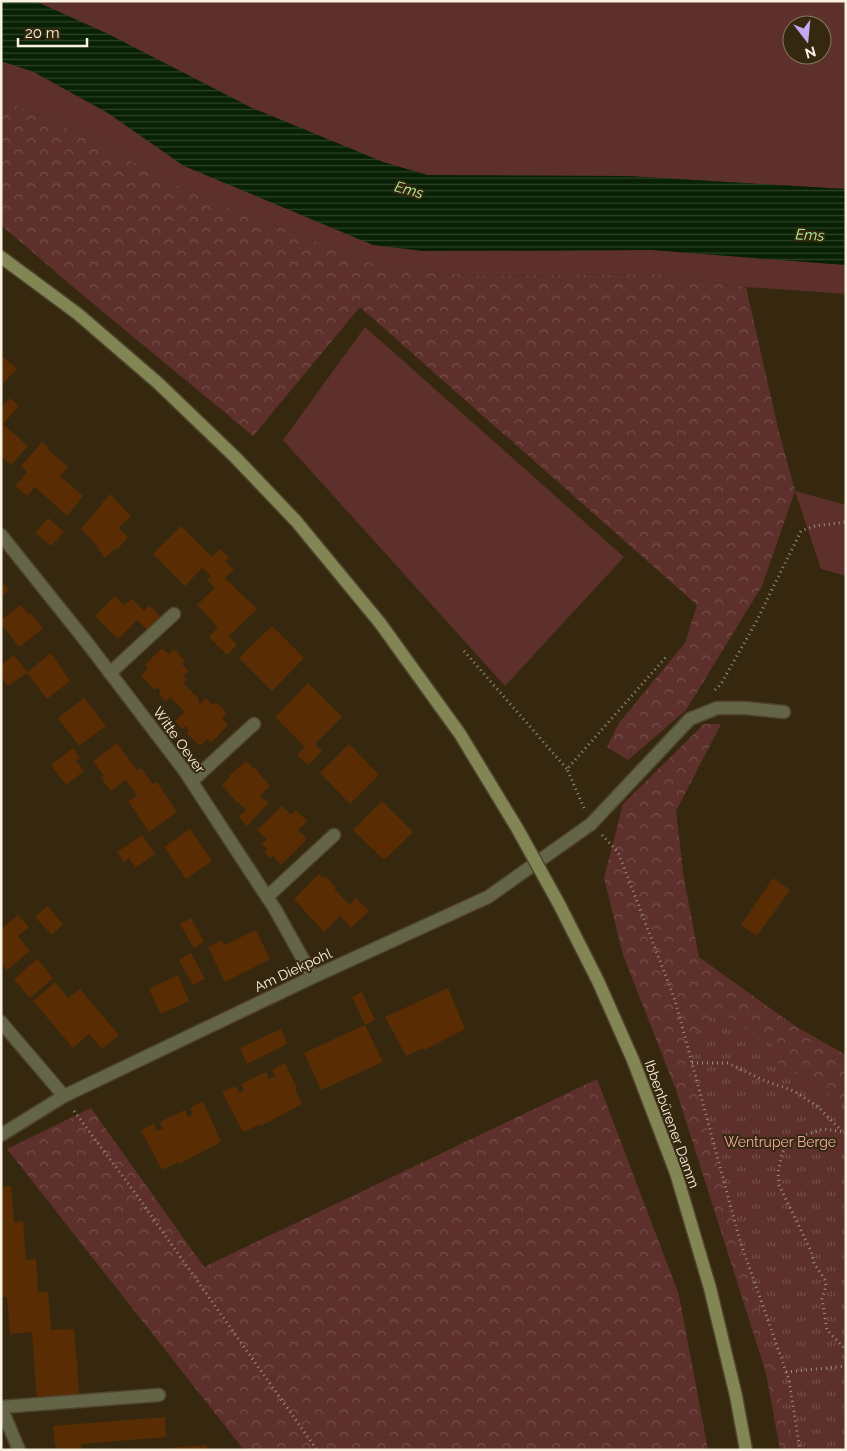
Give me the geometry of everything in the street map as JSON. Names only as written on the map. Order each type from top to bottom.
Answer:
[{"type":"main road","name":"Ibbenbürener Damm","points":[[1,257],[78,314],[158,383],[235,457],[296,521],[380,623],[455,726],[517,828],[559,904],[598,981],[629,1052],[676,1173],[710,1288],[736,1396],[746,1450]]},
{"type":"street","name":"Witte Oever","points":[[1,535],[192,781],[267,897],[313,977]]},
{"type":"street","points":[[110,673],[174,614]]},
{"type":"street","name":"Am Diekpohl","points":[[1,1135],[64,1096],[313,977],[488,898],[591,824],[690,719],[717,708],[745,708],[784,712]]},
{"type":"street","points":[[192,781],[254,724]]},
{"type":"street","points":[[267,897],[334,835]]},
{"type":"street","points":[[1,1022],[64,1096]]},
{"type":"street","points":[[19,1450],[1,1407],[159,1395]]},
{"type":"path","points":[[715,691],[721,684],[755,624],[801,531],[815,526],[846,522]]},
{"type":"path","points":[[464,651],[567,769],[591,824],[618,852],[675,1000],[740,1241],[789,1380],[800,1450]]},
{"type":"path","points":[[567,769],[667,656]]},
{"type":"path","points":[[692,1063],[728,1063],[765,1081],[794,1091],[817,1106],[844,1131]]},
{"type":"path","points":[[64,1096],[317,1450]]},
{"type":"path","points":[[844,1131],[823,1129],[793,1139],[782,1153],[778,1172],[779,1185],[811,1251],[814,1263],[825,1280],[826,1286],[822,1299],[826,1330],[846,1350]]},
{"type":"path","points":[[786,1372],[846,1366]]},
{"type":"green space","points":[[35,1],[846,1],[846,189],[627,176],[427,175],[383,162],[252,108],[108,34]]},
{"type":"green space","points":[[1,60],[34,72],[108,113],[184,166],[423,251],[652,250],[846,265],[846,294],[746,287],[654,274],[488,276],[422,272],[368,262],[190,192],[80,134],[1,98]]},
{"type":"green space","points":[[1,98],[80,134],[190,192],[368,262],[422,272],[488,276],[654,274],[746,287],[778,428],[795,491],[762,586],[686,710],[628,760],[607,747],[619,723],[685,643],[697,605],[360,307],[253,436],[1,225]]},
{"type":"green space","points":[[365,327],[624,557],[505,686],[283,440]]},
{"type":"green space","points":[[795,491],[846,505],[846,576],[821,569]]},
{"type":"green space","points":[[704,724],[721,724],[676,811],[684,879],[699,957],[795,1026],[846,1055],[846,1450],[780,1450],[766,1373],[676,1090],[623,955],[604,878],[623,804]]},
{"type":"green space","name":"Wentruper Berge","points":[[719,1011],[780,1050],[772,1060],[800,1076],[846,1107],[846,1450],[793,1450],[760,1311],[685,1053],[692,1036]]},
{"type":"green space","points":[[597,1079],[679,1295],[708,1450],[244,1450],[7,1149],[91,1108],[204,1267]]},
{"type":"water","name":"Ems","points":[[1,1],[35,1],[108,34],[252,108],[383,162],[427,175],[627,176],[846,189],[846,265],[652,250],[423,251],[373,245],[184,166],[108,113],[34,72],[1,61]]},
{"type":"building","points":[[1,357],[17,369],[1,385]]},
{"type":"building","points":[[10,398],[19,406],[3,424],[28,446],[11,465],[1,456],[1,408]]},
{"type":"building","points":[[42,442],[49,448],[47,449],[68,467],[60,476],[83,496],[67,516],[35,487],[27,496],[15,486],[27,472],[21,466]]},
{"type":"building","points":[[110,494],[131,516],[118,528],[128,537],[117,550],[116,548],[105,558],[98,547],[81,529]]},
{"type":"building","points":[[48,518],[64,532],[51,546],[35,533]]},
{"type":"building","points":[[181,526],[212,557],[220,549],[229,558],[225,561],[234,570],[225,578],[257,609],[229,636],[237,645],[227,655],[209,637],[218,627],[197,605],[215,588],[207,580],[211,576],[202,568],[185,586],[153,554]]},
{"type":"building","points":[[1,581],[9,590],[1,597]]},
{"type":"building","points":[[115,596],[124,605],[132,599],[144,611],[149,605],[161,617],[148,630],[137,620],[118,639],[95,616]]},
{"type":"building","points":[[21,605],[29,615],[31,613],[43,629],[19,647],[1,624],[1,620]]},
{"type":"building","points":[[272,626],[304,658],[272,691],[239,658]]},
{"type":"building","points":[[162,648],[169,654],[174,649],[185,661],[182,664],[189,671],[183,676],[187,680],[183,683],[199,699],[200,704],[206,698],[212,705],[216,702],[227,713],[222,718],[228,725],[211,743],[207,739],[200,746],[186,733],[189,730],[186,726],[182,729],[175,721],[185,712],[170,697],[166,701],[159,694],[161,691],[157,687],[155,690],[141,676],[148,669],[145,665]]},
{"type":"building","points":[[51,653],[70,681],[47,699],[27,673],[8,686],[1,677],[1,665],[14,655],[27,672]]},
{"type":"building","points":[[308,683],[342,717],[315,744],[322,751],[308,765],[297,755],[305,747],[275,717]]},
{"type":"building","points":[[84,698],[106,726],[79,746],[58,718]]},
{"type":"building","points":[[117,743],[137,770],[141,768],[153,784],[157,782],[177,812],[149,832],[128,801],[137,796],[126,780],[111,791],[101,778],[104,776],[93,761]]},
{"type":"building","points":[[349,744],[379,775],[350,804],[320,773]]},
{"type":"building","points":[[73,748],[80,758],[76,761],[84,771],[66,785],[51,765]]},
{"type":"building","points":[[246,761],[255,768],[270,786],[260,796],[269,803],[247,826],[239,817],[246,810],[237,803],[222,785]]},
{"type":"building","points":[[382,801],[413,832],[384,860],[353,830]]},
{"type":"building","points":[[282,806],[291,815],[296,810],[307,821],[298,830],[307,839],[281,865],[273,856],[270,858],[264,852],[267,849],[262,844],[267,839],[257,830]]},
{"type":"building","points":[[190,829],[212,861],[186,879],[164,847]]},
{"type":"building","points":[[142,835],[155,854],[135,868],[129,858],[124,862],[117,852]]},
{"type":"building","points":[[319,874],[322,877],[326,877],[335,886],[335,890],[350,905],[356,898],[369,911],[351,928],[340,916],[324,932],[294,899]]},
{"type":"building","points":[[773,878],[790,890],[757,936],[741,925]]},
{"type":"building","points":[[47,906],[63,924],[52,935],[35,917]]},
{"type":"building","points":[[18,915],[29,927],[18,936],[30,951],[7,970],[1,963],[1,929]]},
{"type":"building","points":[[191,918],[204,942],[194,948],[180,924]]},
{"type":"building","points":[[256,930],[270,959],[225,982],[208,947],[222,940],[224,945]]},
{"type":"building","points":[[191,953],[205,979],[193,985],[179,960]]},
{"type":"building","points":[[37,959],[53,978],[30,998],[14,979]]},
{"type":"building","points":[[178,975],[189,1001],[161,1014],[149,989]]},
{"type":"building","points":[[55,982],[68,998],[80,989],[119,1035],[102,1049],[89,1034],[73,1048],[33,1001]]},
{"type":"building","points":[[448,988],[465,1029],[424,1050],[423,1048],[406,1056],[385,1017]]},
{"type":"building","points":[[362,992],[375,1020],[365,1025],[352,997]]},
{"type":"building","points":[[365,1025],[383,1062],[321,1090],[304,1053]]},
{"type":"building","points":[[281,1029],[287,1044],[247,1064],[240,1048]]},
{"type":"building","points":[[285,1063],[297,1088],[295,1089],[302,1104],[261,1126],[260,1124],[243,1132],[222,1092],[236,1086],[239,1093],[244,1090],[241,1084],[266,1072],[269,1079],[275,1076],[272,1070]]},
{"type":"building","points":[[203,1101],[221,1142],[179,1164],[178,1162],[162,1170],[141,1130],[154,1124],[157,1131],[163,1129],[160,1122],[185,1110],[188,1117],[193,1114],[190,1108]]},
{"type":"building","points":[[11,1186],[14,1222],[23,1221],[26,1260],[36,1259],[38,1292],[48,1292],[51,1330],[74,1329],[77,1364],[80,1365],[77,1366],[79,1396],[37,1399],[32,1332],[10,1334],[7,1297],[1,1297],[1,1187]]},
{"type":"building","points":[[165,1417],[166,1437],[81,1444],[82,1450],[62,1450],[62,1448],[57,1449],[57,1446],[55,1446],[53,1426]]},
{"type":"building","points":[[207,1445],[207,1450],[167,1450],[167,1448]]}]
